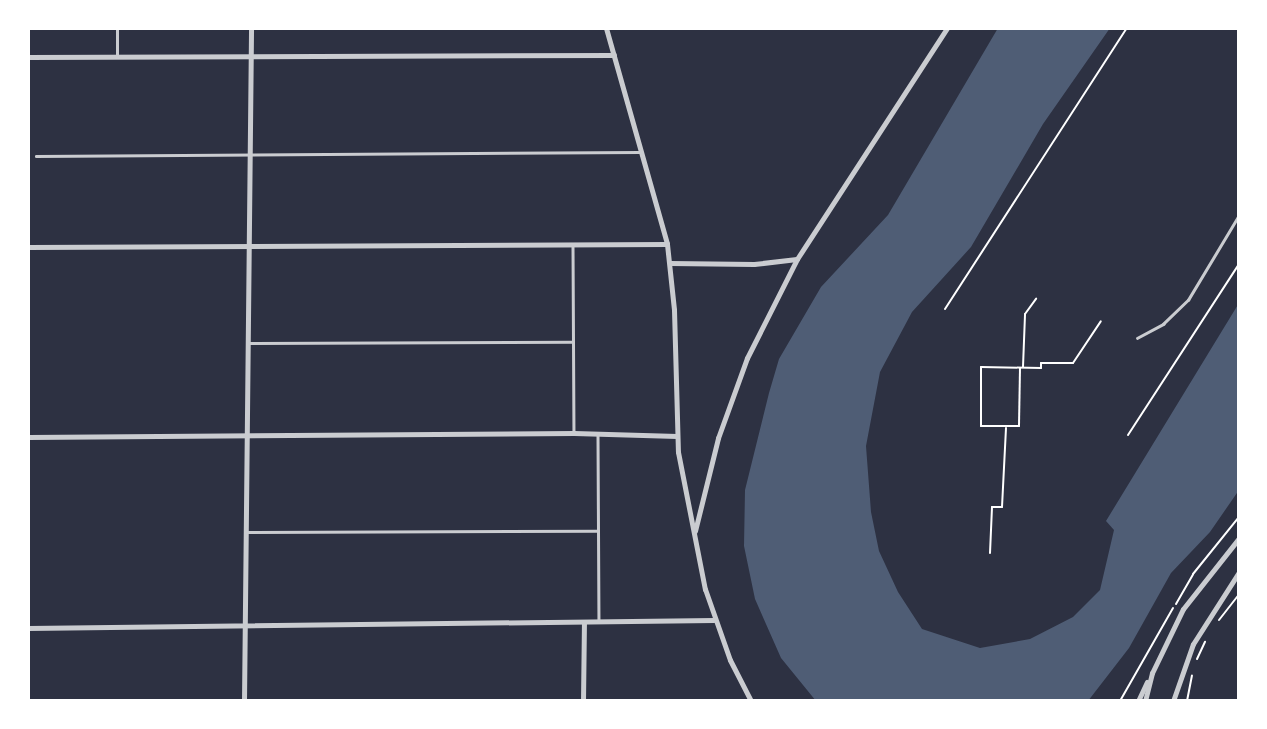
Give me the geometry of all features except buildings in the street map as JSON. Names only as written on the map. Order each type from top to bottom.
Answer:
[{"type":"street","points":[[244,701],[251,28]]},
{"type":"street","points":[[606,28],[667,244],[677,436],[694,534],[714,620],[751,701]]},
{"type":"street","points":[[694,534],[727,410],[747,358],[797,259],[947,28]]},
{"type":"street","points":[[28,57],[614,55]]},
{"type":"street","points":[[28,247],[667,244]]},
{"type":"street","points":[[670,263],[797,259]]},
{"type":"street","points":[[28,437],[574,433],[677,436]]},
{"type":"street","points":[[1138,701],[1183,609],[1239,538]]},
{"type":"street","points":[[1172,701],[1193,644],[1239,572]]},
{"type":"street","points":[[28,628],[714,620]]},
{"type":"street","points":[[583,701],[584,622]]},
{"type":"street","points":[[1145,701],[1152,673]]},
{"type":"lane","points":[[117,28],[117,56]]},
{"type":"lane","points":[[36,156],[643,152]]},
{"type":"lane","points":[[1137,338],[1163,324],[1188,300],[1239,215]]},
{"type":"lane","points":[[573,246],[574,433]]},
{"type":"lane","points":[[247,343],[573,342]]},
{"type":"lane","points":[[598,433],[599,621]]},
{"type":"lane","points":[[245,532],[598,531]]},
{"type":"path","points":[[945,309],[1126,28]]},
{"type":"path","points":[[1128,435],[1239,264]]},
{"type":"path","points":[[1036,299],[1026,314],[1022,368],[1019,426],[981,426],[981,367],[1022,368],[1041,368],[1041,363],[1073,363],[1101,321]]},
{"type":"path","points":[[990,553],[992,507],[1002,507],[1006,426]]},
{"type":"path","points":[[1214,627],[1239,594]]},
{"type":"path","points":[[1197,662],[1209,635]]},
{"type":"path","points":[[1187,701],[1193,671]]},
{"type":"water","points":[[998,28],[1110,28],[1043,124],[971,247],[912,312],[880,372],[866,446],[871,512],[879,551],[898,592],[922,629],[980,648],[1030,639],[1073,617],[1100,590],[1114,530],[1106,521],[1239,303],[1239,490],[1210,532],[1171,573],[1129,648],[1088,701],[816,701],[781,658],[755,599],[744,546],[745,490],[769,393],[779,359],[821,287],[888,215]]}]
